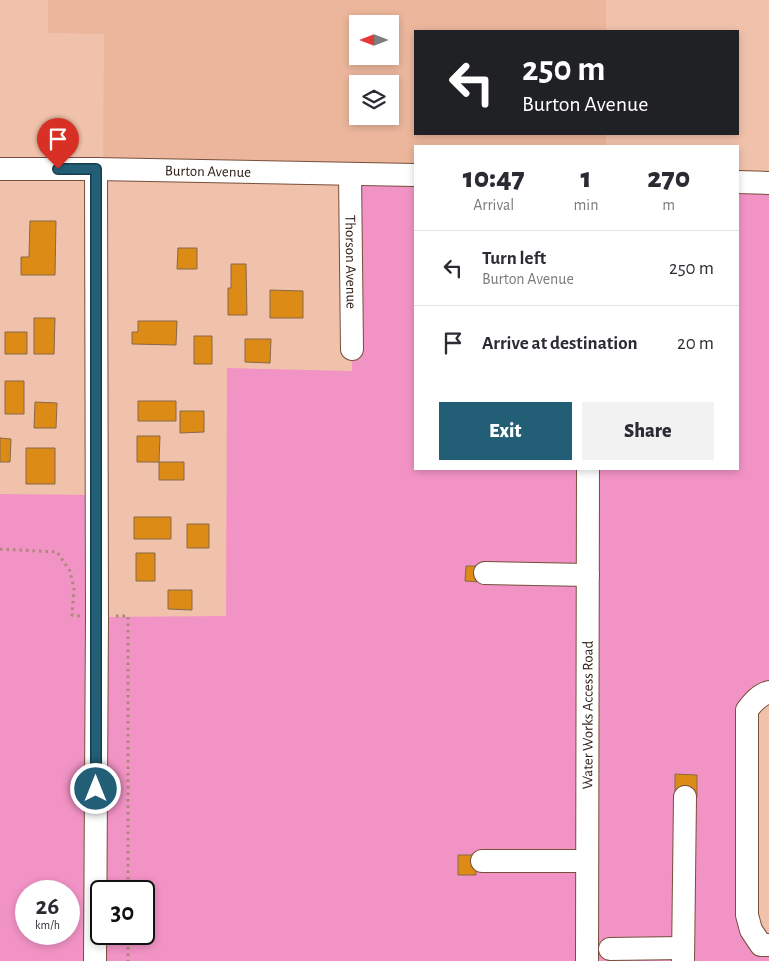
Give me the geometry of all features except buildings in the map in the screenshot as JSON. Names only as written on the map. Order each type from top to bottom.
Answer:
[{"type":"street","name":"Burton Avenue","points":[[0,169],[414,175]]},
{"type":"street","points":[[95,961],[97,627],[96,169]]},
{"type":"street","name":"Thorson Avenue","points":[[350,174],[352,349]]},
{"type":"street","points":[[739,182],[769,183]]},
{"type":"street","name":"Water Works Access Road","points":[[588,470],[588,961]]},
{"type":"street","points":[[485,573],[588,575]]},
{"type":"street","points":[[765,945],[751,930],[747,915],[747,710],[755,699],[768,692]]},
{"type":"street","points":[[587,934],[610,949],[683,954],[685,797]]},
{"type":"street","points":[[482,861],[587,861]]},
{"type":"street","points":[[588,961],[610,949]]},
{"type":"path","points":[[128,945],[128,961]]},
{"type":"shaded area","points":[[48,0],[606,0],[606,30],[414,30],[414,135],[606,135],[606,145],[414,145],[414,175],[103,169],[104,34],[48,33]]},
{"type":"shaded area","points":[[350,174],[414,175],[414,470],[739,470],[739,182],[769,183],[769,692],[755,699],[747,915],[769,945],[769,961],[0,961],[0,494],[96,495],[97,617],[226,616],[227,368],[352,371]]},
{"type":"route","points":[[58,169],[96,169],[96,789]]}]
